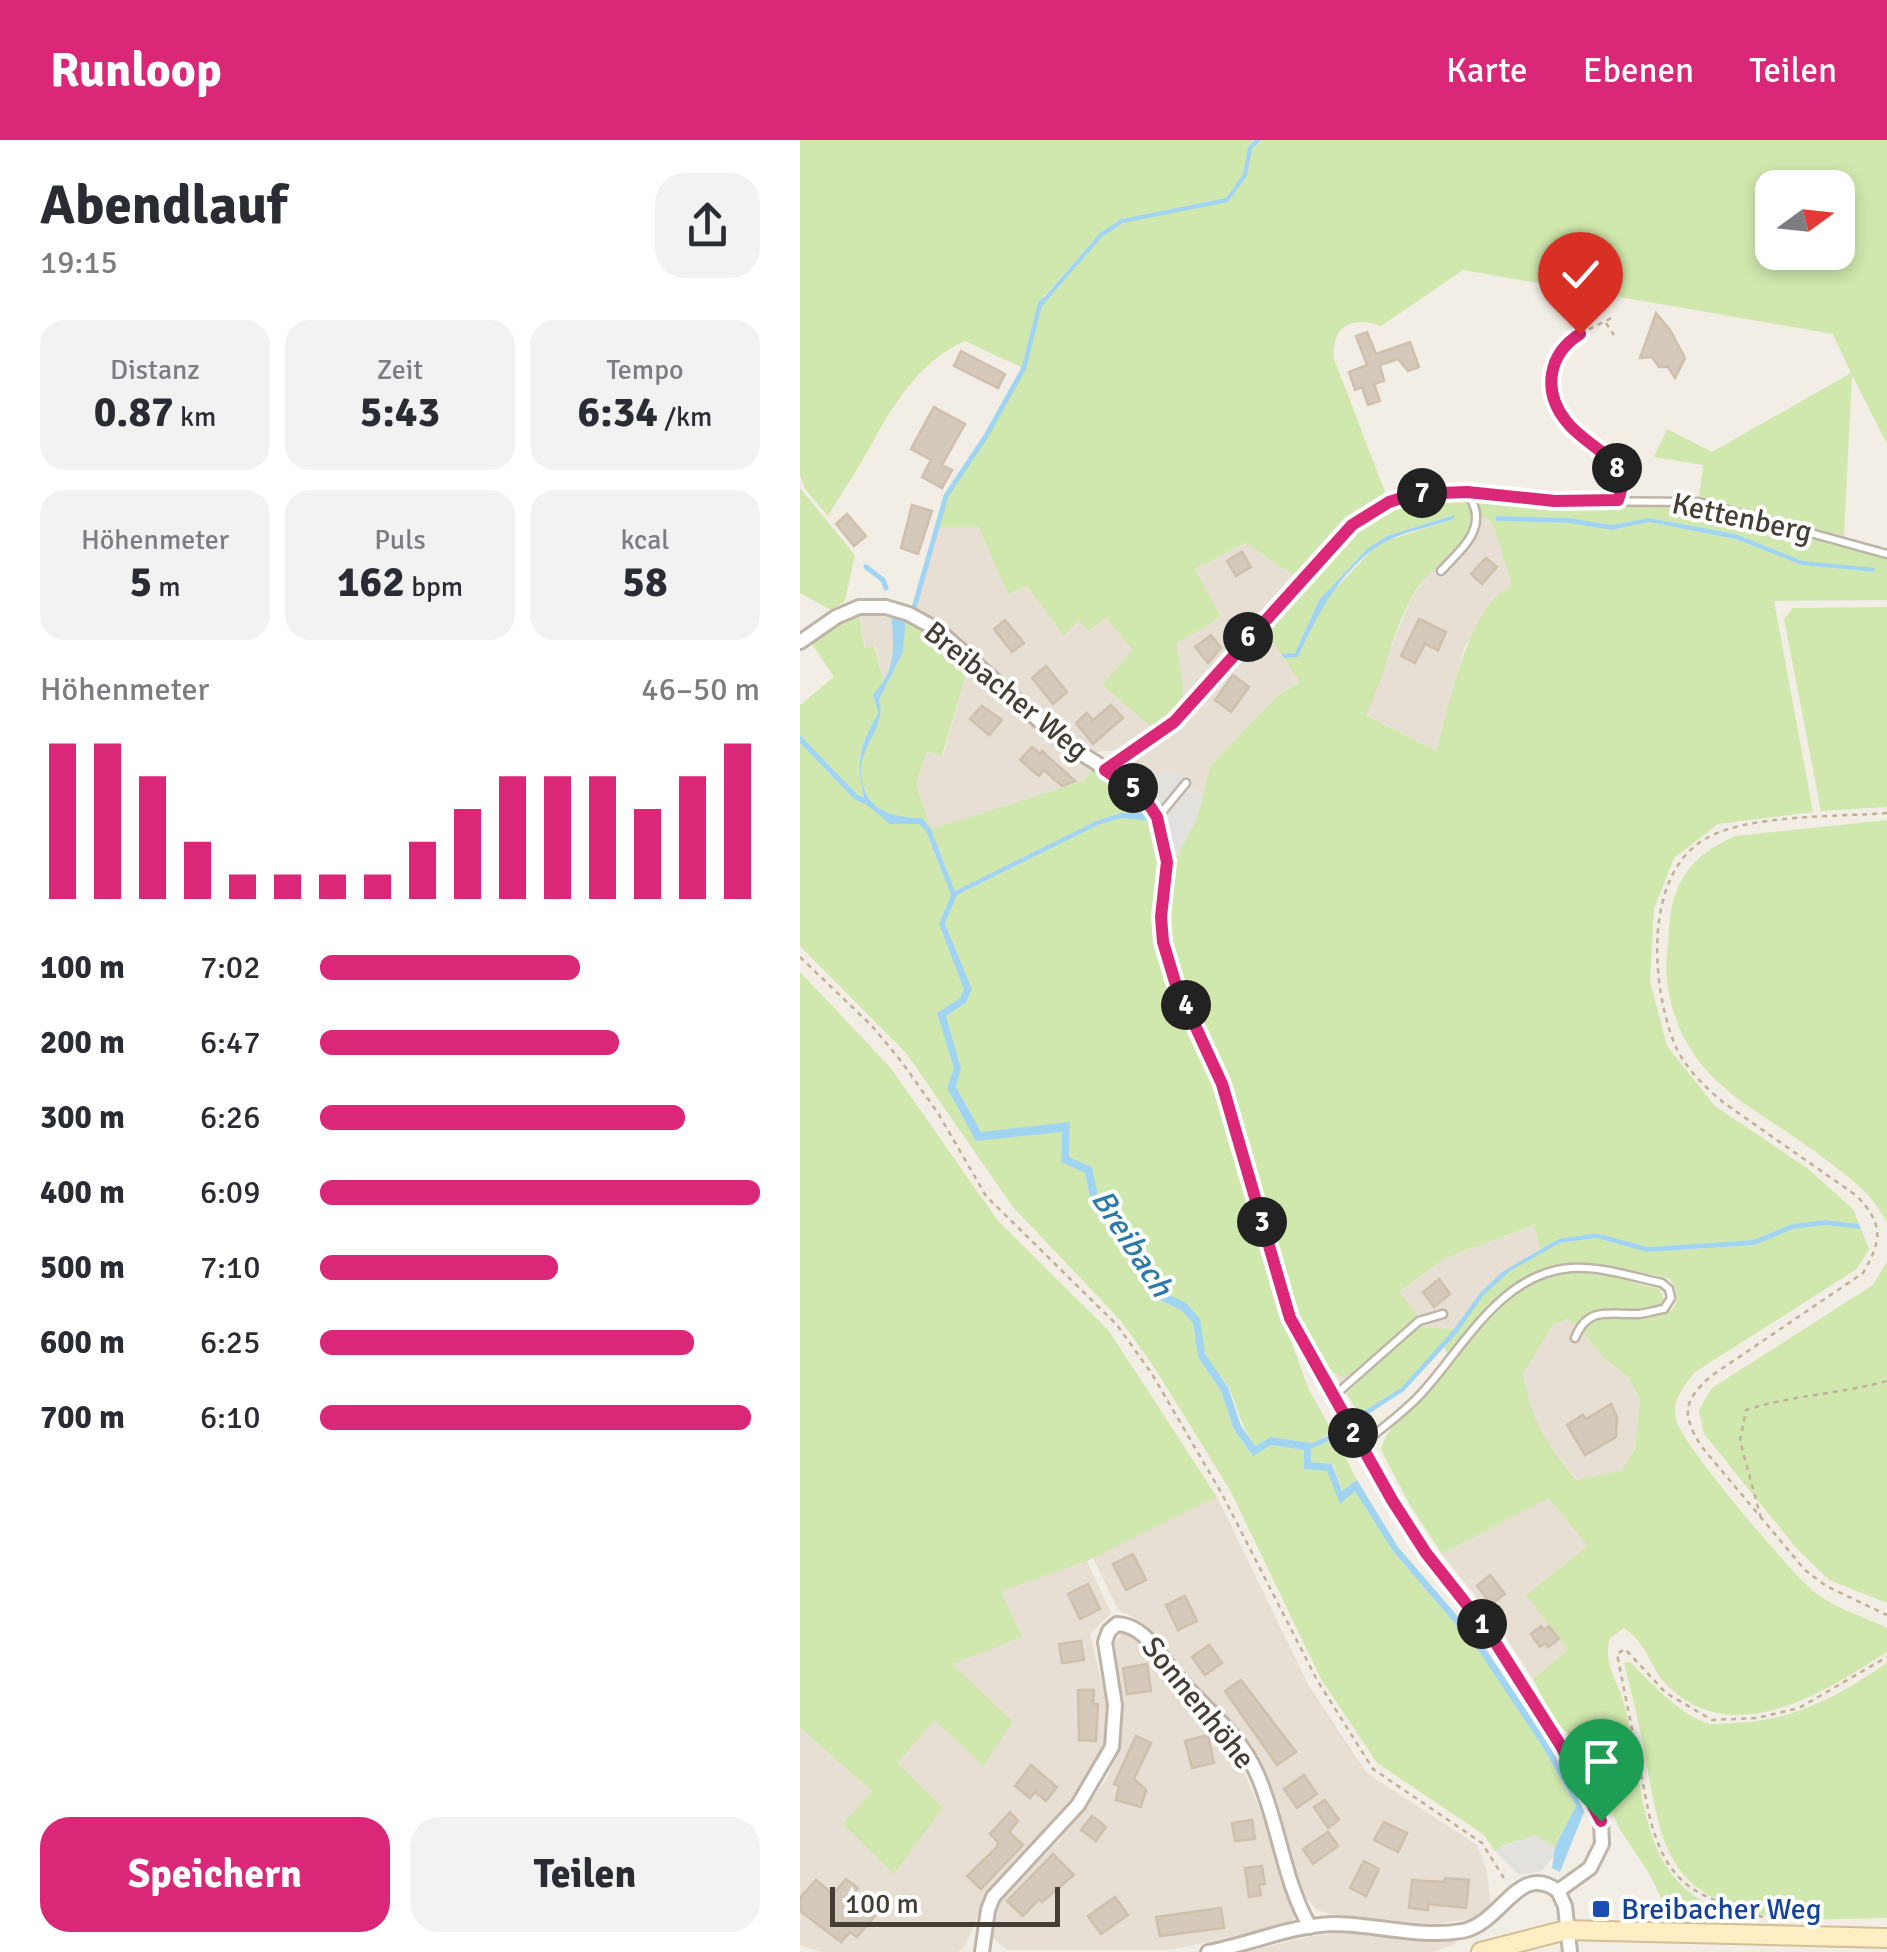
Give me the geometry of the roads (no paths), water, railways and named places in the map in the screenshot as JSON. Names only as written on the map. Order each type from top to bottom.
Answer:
[{"type":"main road","points":[[1482,1952],[1566,1930],[1887,1938]]},
{"type":"street","name":"Breibacher Weg","points":[[800,642],[836,617],[859,607],[886,607],[909,614],[938,630],[1034,718],[1144,797],[1157,817]]},
{"type":"street","points":[[1157,817],[1167,862],[1161,917],[1167,956],[1222,1084],[1290,1318],[1426,1553],[1490,1634],[1561,1746],[1601,1821],[1602,1844],[1590,1868],[1558,1891]]},
{"type":"street","name":"Sonnenhöhe","points":[[982,1952],[993,1897],[1078,1806],[1112,1746],[1116,1705],[1105,1642],[1117,1624],[1138,1628],[1256,1770],[1291,1885],[1310,1927]]},
{"type":"street","points":[[1208,1952],[1334,1924],[1464,1931],[1493,1916],[1521,1886],[1532,1881],[1547,1883],[1558,1891],[1570,1952]]},
{"type":"lane","name":"Kettenberg","points":[[1105,770],[1174,722],[1352,525],[1389,502],[1414,494],[1467,492],[1555,501],[1698,502],[1887,554]]},
{"type":"lane","points":[[1441,571],[1471,538],[1479,522],[1476,505],[1467,492]]},
{"type":"lane","points":[[1157,817],[1186,782]]},
{"type":"lane","points":[[1361,1444],[1422,1394],[1496,1304],[1533,1279],[1571,1268],[1599,1270],[1662,1283],[1669,1289],[1671,1298],[1664,1309],[1639,1314],[1610,1310],[1591,1315],[1575,1338]]},
{"type":"lane","points":[[1333,1396],[1419,1321],[1443,1314]]},
{"type":"water","points":[[1261,140],[1252,149],[1247,176],[1228,202],[1123,223],[1103,236],[1042,306],[1039,303],[1100,233],[1121,219],[1226,198],[1243,174],[1248,147]]},
{"type":"water","points":[[1454,515],[1454,519],[1395,537],[1371,551],[1333,592],[1298,657],[1284,658],[1281,654],[1295,653],[1319,600],[1368,548],[1387,536]]},
{"type":"water","points":[[1496,516],[1570,518],[1612,525],[1649,518],[1736,534],[1803,561],[1875,568],[1874,572],[1802,565],[1735,539],[1649,522],[1612,530],[1569,523],[1496,521]]},
{"type":"water","name":"Breibach","points":[[891,614],[906,619],[903,652],[879,700],[880,718],[862,760],[862,782],[879,808],[899,816],[922,818],[931,829],[955,891],[1096,821],[1121,813],[1146,812],[1150,821],[1121,818],[1098,825],[957,895],[945,924],[972,989],[966,1003],[946,1016],[961,1068],[956,1087],[981,1132],[1070,1122],[1069,1157],[1092,1167],[1098,1195],[1163,1277],[1165,1293],[1186,1303],[1200,1319],[1205,1354],[1228,1387],[1241,1426],[1255,1446],[1271,1437],[1311,1443],[1311,1462],[1332,1464],[1342,1491],[1357,1480],[1398,1547],[1485,1648],[1581,1801],[1584,1812],[1560,1872],[1552,1868],[1555,1847],[1576,1806],[1542,1746],[1480,1653],[1393,1551],[1355,1491],[1340,1504],[1327,1471],[1304,1469],[1304,1450],[1271,1445],[1253,1456],[1234,1430],[1221,1391],[1198,1357],[1193,1323],[1181,1310],[1157,1299],[1155,1280],[1090,1198],[1085,1173],[1061,1162],[1062,1132],[976,1141],[947,1088],[954,1068],[937,1013],[960,998],[964,989],[939,924],[951,895],[926,831],[919,824],[890,824],[855,800],[800,743],[800,735],[864,797],[860,773],[861,754],[878,713],[873,694],[890,667]]},
{"type":"water","points":[[1825,1220],[1859,1224],[1861,1229],[1825,1225],[1793,1229],[1755,1245],[1647,1252],[1596,1238],[1560,1243],[1510,1271],[1483,1296],[1458,1332],[1404,1391],[1362,1418],[1359,1414],[1401,1388],[1502,1272],[1558,1239],[1596,1233],[1648,1247],[1753,1240],[1792,1224]]},
{"type":"waterway","points":[[914,608],[946,496],[1024,368],[1044,300]]},
{"type":"waterway","points":[[866,567],[883,580],[886,588]]},
{"type":"waterway","points":[[1309,1447],[1334,1436]]},
{"type":"place","name":"Breibacher Weg","points":[[1601,1909]]}]
